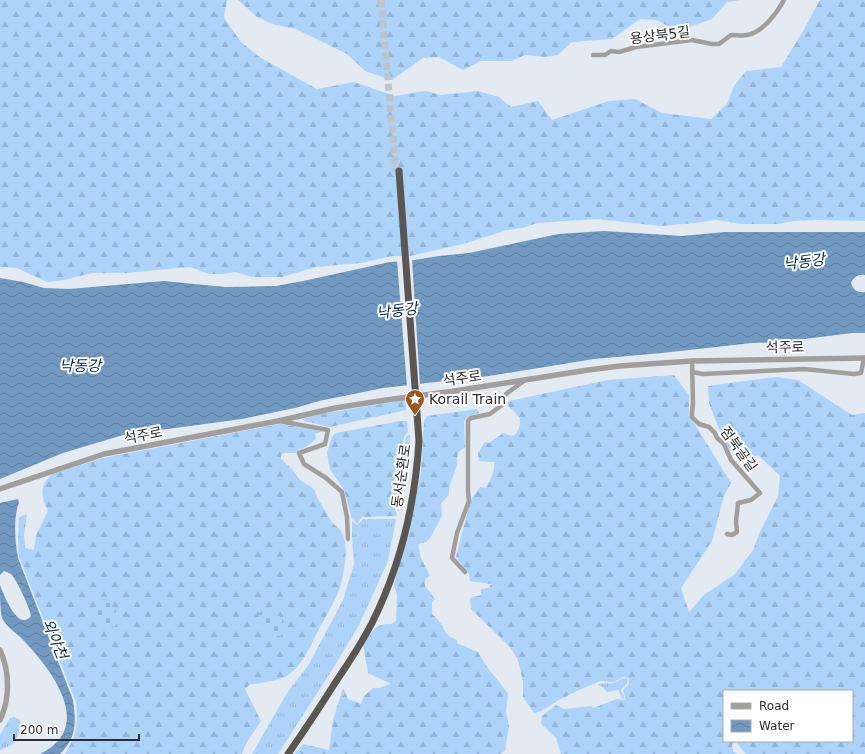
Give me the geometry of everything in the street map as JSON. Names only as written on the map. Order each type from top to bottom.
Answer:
[{"type":"highway","name":"동서순환로","points":[[283,754],[300,731],[346,659],[366,624],[382,588],[395,551],[409,492],[417,440],[399,215],[397,171],[404,222],[417,440],[418,463],[414,491],[400,551],[388,588],[371,624],[351,659],[288,754]]},
{"type":"street","name":"용상북5길","points":[[593,55],[605,55],[611,51],[619,52],[636,47],[692,40],[719,44],[731,35],[748,35],[761,28],[772,18],[784,0]]},
{"type":"street","name":"석주로","points":[[0,490],[70,464],[104,454],[278,421],[335,408],[524,381],[595,369],[692,361],[864,358]]},
{"type":"street","points":[[692,372],[703,374],[804,369],[854,374],[861,372],[864,358]]},
{"type":"street","name":"점북골길","points":[[692,361],[692,417],[699,424],[709,427],[715,433],[717,438],[724,444],[731,460],[760,493],[751,500],[738,503],[736,522],[737,532],[732,535],[727,534]]},
{"type":"street","points":[[465,572],[452,558],[457,533],[469,501],[468,421],[471,418],[490,414],[502,405],[506,394],[524,381]]},
{"type":"street","points":[[278,421],[328,430],[325,444],[299,453],[304,464],[326,478],[342,492],[347,517],[348,539]]},
{"type":"street","points":[[0,650],[7,674],[8,695],[0,720]]},
{"type":"green space","points":[[0,0],[227,0],[224,18],[241,42],[261,58],[317,89],[354,82],[395,96],[425,91],[441,95],[478,91],[499,97],[511,107],[538,101],[552,120],[609,101],[635,99],[662,113],[711,119],[727,104],[734,86],[746,71],[781,67],[820,0],[865,0],[865,221],[817,220],[793,221],[778,224],[743,224],[716,220],[661,226],[596,219],[537,223],[522,228],[507,230],[463,244],[410,256],[392,256],[361,263],[316,267],[282,277],[252,277],[235,272],[209,274],[190,267],[126,273],[92,273],[64,280],[47,282],[17,268],[0,267]]},
{"type":"green space","points":[[238,0],[740,0],[727,2],[712,19],[678,31],[656,20],[640,19],[612,39],[572,42],[558,55],[545,57],[525,55],[511,61],[481,61],[463,70],[439,57],[423,58],[392,80],[365,71],[347,54],[296,29],[275,25],[257,17]]},
{"type":"green space","points":[[674,375],[689,395],[689,415],[731,483],[724,496],[712,541],[681,588],[689,612],[704,595],[735,574],[753,550],[760,532],[778,496],[780,476],[758,455],[739,463],[723,439],[709,403],[708,386],[776,377],[798,380],[852,415],[865,413],[865,754],[746,754],[736,742],[853,742],[853,690],[723,690],[723,742],[734,742],[732,745],[733,751],[737,754],[561,754],[556,738],[541,724],[542,716],[556,705],[564,709],[591,706],[593,708],[617,699],[626,700],[623,690],[629,684],[629,678],[623,677],[614,682],[600,681],[557,701],[541,711],[534,713],[523,697],[523,682],[518,660],[510,647],[471,609],[470,598],[481,595],[481,589],[489,588],[491,584],[470,581],[469,574],[456,557],[472,498],[480,487],[486,488],[494,469],[494,462],[479,461],[478,453],[485,442],[490,443],[503,433],[512,436],[516,434],[519,429],[519,418],[507,405],[509,401],[608,380]]},
{"type":"green space","points":[[405,400],[406,410],[330,427],[304,421],[302,419],[321,414]]},
{"type":"green space","points":[[477,409],[479,413],[470,416],[464,421],[465,448],[459,452],[449,495],[441,503],[442,516],[430,538],[426,542],[418,545],[421,558],[430,576],[425,579],[425,586],[435,599],[432,602],[432,614],[439,621],[448,635],[457,640],[457,643],[478,652],[484,663],[508,694],[506,712],[509,726],[505,751],[499,754],[294,754],[303,744],[329,750],[333,720],[343,688],[348,699],[361,704],[364,696],[373,688],[379,688],[391,684],[368,673],[363,645],[377,627],[385,624],[391,624],[396,621],[397,595],[394,584],[411,521],[421,472],[424,421],[427,416]]},
{"type":"green space","points":[[407,421],[408,432],[404,436],[403,449],[397,459],[392,498],[397,515],[362,517],[357,523],[352,519],[344,490],[330,469],[327,453],[332,437],[336,433]]},
{"type":"green space","points":[[280,424],[322,431],[315,434],[316,439],[306,447],[298,450],[296,453],[283,453],[281,455],[281,459],[292,469],[300,480],[314,489],[333,524],[339,529],[343,537],[346,557],[340,588],[337,595],[300,664],[283,678],[249,685],[245,689],[261,721],[245,745],[242,754],[65,754],[76,729],[76,702],[19,557],[19,517],[27,514],[24,534],[25,548],[33,550],[37,533],[48,511],[44,501],[43,487],[48,478],[53,474],[103,458]]},
{"type":"green space","points":[[410,434],[409,454],[401,504],[398,512],[394,497],[398,461],[404,451],[406,437]]},
{"type":"green space","points":[[363,519],[396,519],[388,561],[359,625],[278,754],[252,754],[287,693],[309,664],[343,600],[354,564],[352,521],[357,525]]},
{"type":"green space","points":[[109,603],[117,611],[112,616],[117,623],[114,627],[99,619],[96,604]]},
{"type":"green space","points":[[262,611],[282,617],[286,630],[280,636],[265,628],[259,618],[259,613]]},
{"type":"green space","points":[[623,678],[628,679],[627,683],[621,690],[625,699],[623,699],[618,690],[607,692],[598,684],[614,683]]},
{"type":"green space","points":[[14,717],[20,720],[21,727],[12,745],[0,750],[0,735],[10,718]]},
{"type":"water","name":"낙동강","points":[[604,231],[682,236],[725,232],[865,232],[865,275],[856,276],[851,283],[853,288],[856,290],[865,292],[865,333],[852,333],[781,342],[752,343],[594,359],[489,376],[383,388],[242,419],[123,435],[63,453],[0,479],[0,278],[44,288],[69,289],[164,281],[225,287],[276,286],[390,262],[469,253],[558,234]]},
{"type":"water","points":[[18,499],[19,502],[15,530],[18,558],[73,700],[75,716],[74,729],[70,742],[60,754],[40,754],[56,743],[65,729],[67,715],[64,699],[47,668],[25,642],[7,625],[1,614],[0,585],[16,616],[26,620],[31,616],[23,595],[12,575],[4,571],[0,575],[0,503]]},
{"type":"pier","points":[[412,259],[420,386],[407,387],[397,260]]},
{"type":"tunnel","points":[[381,0],[396,172]]},
{"type":"place","name":"Korail Train","points":[[415,416]]},
{"type":"water label","name":"와야천","points":[[55,639]]}]
